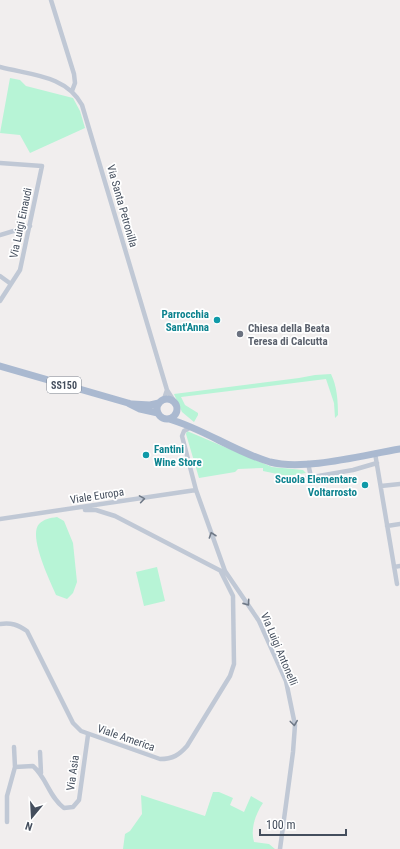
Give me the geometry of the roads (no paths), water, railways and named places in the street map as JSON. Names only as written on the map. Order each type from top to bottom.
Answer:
[{"type":"main road","name":"SS150","points":[[0,366],[128,403],[150,406],[161,401]]},
{"type":"main road","points":[[188,425],[177,412],[177,406],[174,401],[161,401],[158,413],[163,418],[169,418],[188,425],[265,460],[288,465],[400,449]]},
{"type":"main road","name":"SS150","points":[[128,403],[140,410],[158,413]]},
{"type":"main road","points":[[169,418],[177,412]]},
{"type":"street","points":[[52,0],[74,74],[75,83],[72,91]]},
{"type":"street","name":"Via Santa Petronilla","points":[[0,67],[58,82],[72,91],[82,105],[167,390],[174,401]]},
{"type":"street","name":"Via Luigi Einaudi","points":[[0,163],[42,166],[20,270],[0,301]]},
{"type":"street","points":[[0,235],[30,226]]},
{"type":"street","points":[[0,276],[11,284]]},
{"type":"street","points":[[161,401],[167,390]]},
{"type":"street","name":"Via Luigi Antonelli","points":[[188,425],[182,436],[196,490],[223,572],[259,621],[286,681],[295,725],[293,752],[280,849]]},
{"type":"street","points":[[375,453],[397,584]]},
{"type":"street","points":[[308,463],[309,477],[353,470],[377,463]]},
{"type":"street","points":[[381,486],[400,484]]},
{"type":"street","name":"Viale Europa","points":[[0,519],[76,509],[196,490]]},
{"type":"street","points":[[76,509],[96,510],[115,516],[223,572]]},
{"type":"street","points":[[387,526],[400,524]]},
{"type":"street","points":[[394,566],[400,566]]},
{"type":"street","name":"Viale America","points":[[0,624],[9,623],[18,625],[28,631],[73,723],[88,735],[160,759],[168,759],[178,755],[187,746],[230,676],[234,664],[233,596],[223,572]]},
{"type":"street","name":"Via Asia","points":[[40,752],[41,773],[56,802],[64,808],[73,807],[79,800],[88,735]]},
{"type":"street","points":[[7,822],[7,796],[15,767],[14,747]]},
{"type":"street","points":[[15,767],[34,766],[41,773]]},
{"type":"place","name":"Parrocchia Sant'Anna","points":[[217,320]]},
{"type":"place","name":"Chiesa della Beata Teresa di Calcutta","points":[[240,334]]},
{"type":"place","name":"Fantini Wine Store","points":[[146,455]]},
{"type":"place","name":"Scuola Elementare Voltarrosto","points":[[365,485]]}]
